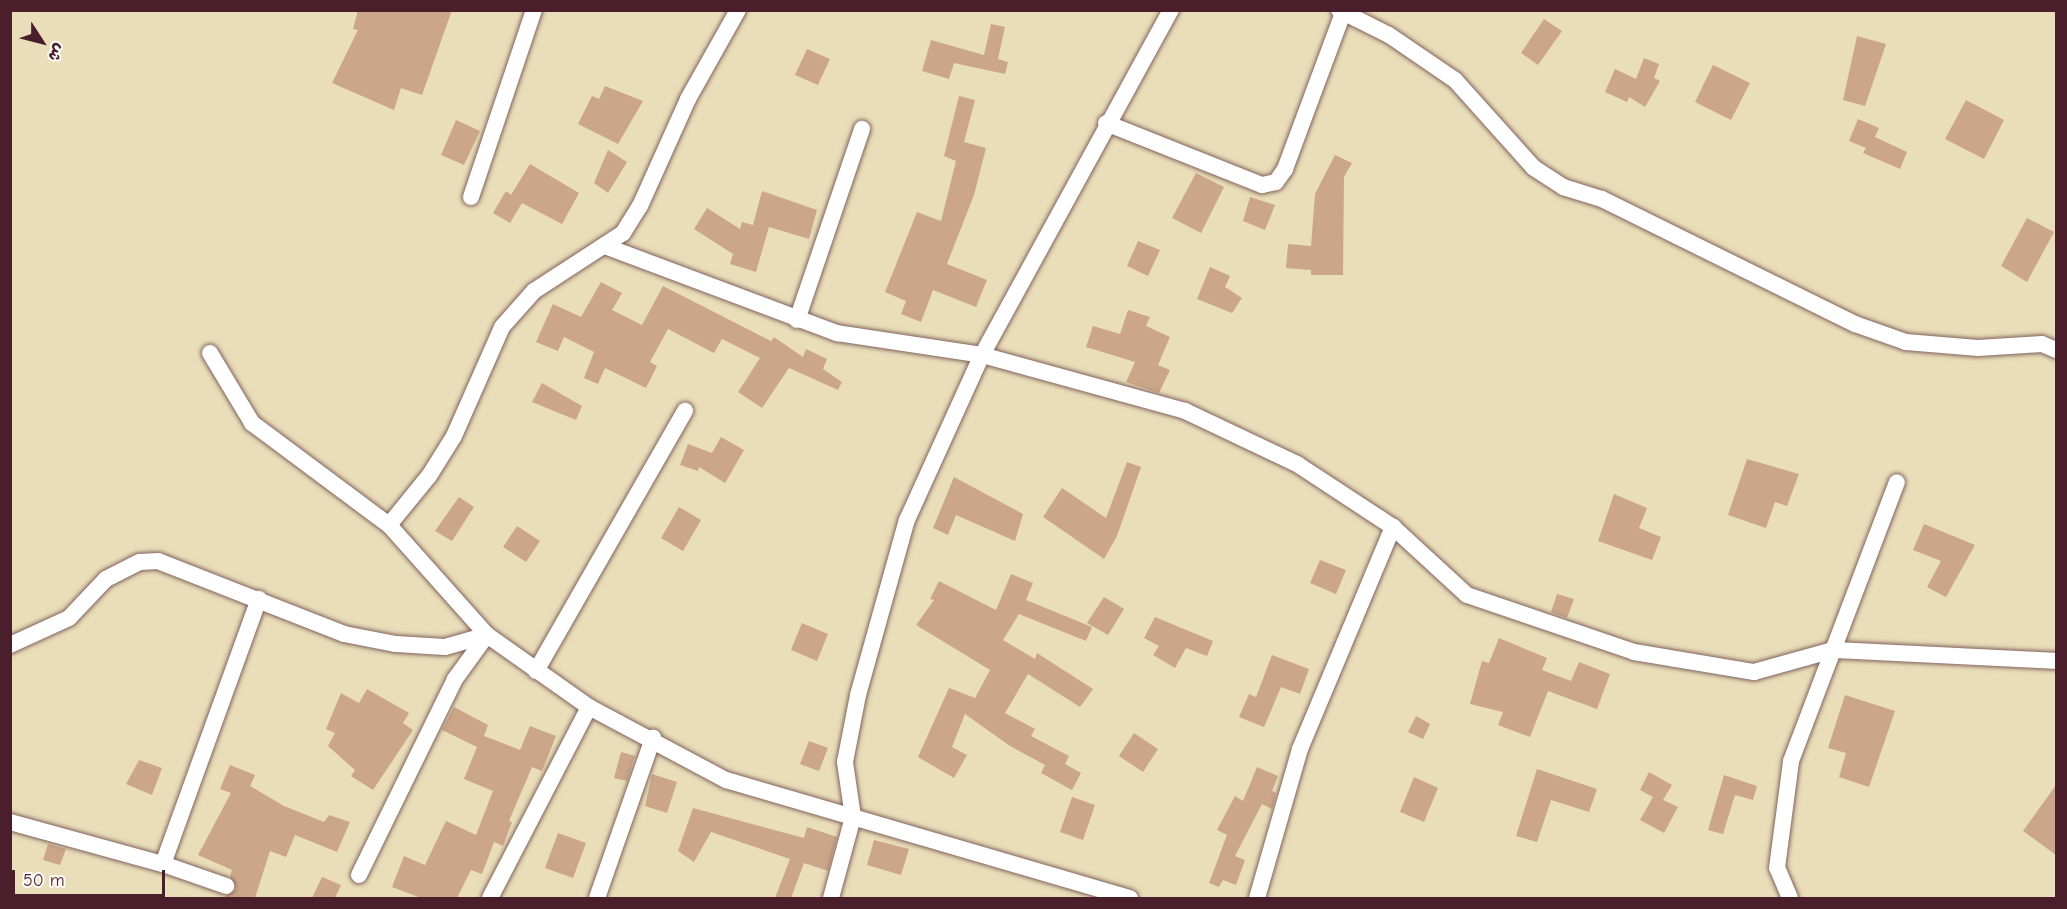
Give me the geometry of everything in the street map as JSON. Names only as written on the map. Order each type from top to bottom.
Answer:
[{"type":"street","points":[[471,197],[534,10]]},
{"type":"street","points":[[389,525],[429,476],[454,436],[502,327],[534,291],[623,233],[640,206],[687,99],[738,10]]},
{"type":"street","points":[[831,898],[853,817],[845,762],[858,695],[907,520],[982,355],[1106,123],[1171,10]]},
{"type":"street","points":[[1106,123],[1262,185],[1276,182],[1285,169],[1341,12],[1389,35],[1455,80],[1534,168],[1563,187],[1602,199],[1855,324],[1906,342],[1978,348],[2042,344],[2056,350]]},
{"type":"street","points":[[796,320],[862,129]]},
{"type":"street","points":[[605,246],[796,320],[837,333],[982,355],[1185,411],[1297,464],[1393,527],[1467,595],[1634,652],[1754,672],[1833,650],[2056,661]]},
{"type":"street","points":[[210,353],[252,423],[389,525],[431,576],[487,635],[589,707],[653,738],[726,780],[1130,898]]},
{"type":"street","points":[[536,670],[685,411]]},
{"type":"street","points":[[1790,898],[1778,868],[1791,761],[1897,482]]},
{"type":"street","points":[[1257,898],[1300,749],[1393,527]]},
{"type":"street","points":[[10,645],[69,618],[106,579],[140,562],[158,561],[344,634],[396,644],[445,647],[487,635]]},
{"type":"street","points":[[163,864],[259,599]]},
{"type":"street","points":[[359,875],[455,679],[487,635]]},
{"type":"street","points":[[489,898],[589,707]]},
{"type":"street","points":[[597,898],[653,738]]},
{"type":"street","points":[[10,822],[163,864],[226,886]]},
{"type":"building","points":[[358,10],[452,10],[422,95],[401,88],[394,110],[332,83],[358,30],[353,29]]},
{"type":"building","points":[[1544,19],[1562,31],[1538,65],[1521,53]]},
{"type":"building","points":[[991,24],[1005,27],[998,59],[1008,62],[1005,74],[954,63],[949,79],[922,71],[931,40],[984,55]]},
{"type":"building","points":[[1857,36],[1886,44],[1865,106],[1843,100]]},
{"type":"building","points":[[807,49],[830,59],[818,85],[795,75]]},
{"type":"building","points":[[1644,58],[1659,64],[1654,78],[1660,81],[1645,107],[1629,97],[1627,102],[1605,92],[1615,69],[1636,79]]},
{"type":"building","points":[[1713,65],[1750,83],[1731,120],[1695,102]]},
{"type":"building","points":[[605,86],[643,101],[618,144],[578,124],[592,96],[599,99]]},
{"type":"building","points":[[959,96],[975,100],[964,142],[986,148],[974,195],[947,264],[987,280],[976,307],[933,290],[921,322],[901,314],[906,301],[885,292],[917,212],[941,221],[956,161],[944,156]]},
{"type":"building","points":[[1966,100],[2004,120],[1984,159],[1945,139]]},
{"type":"building","points":[[1858,119],[1879,128],[1875,137],[1907,152],[1900,169],[1863,153],[1866,148],[1849,141]]},
{"type":"building","points":[[456,120],[480,131],[464,165],[441,155]]},
{"type":"building","points":[[608,150],[627,162],[608,193],[594,183]]},
{"type":"building","points":[[1335,155],[1352,163],[1344,177],[1343,275],[1311,275],[1311,270],[1286,268],[1288,244],[1311,246],[1315,194]]},
{"type":"building","points":[[530,164],[579,193],[562,224],[522,203],[510,223],[493,213],[506,191],[511,195]]},
{"type":"building","points":[[1196,173],[1224,187],[1201,233],[1172,218]]},
{"type":"building","points":[[762,191],[817,210],[809,239],[769,227],[756,272],[730,264],[733,254],[694,229],[707,208],[740,229],[742,222],[753,225]]},
{"type":"building","points":[[1250,197],[1275,205],[1265,230],[1243,221]]},
{"type":"building","points":[[2027,218],[2054,232],[2027,282],[2001,266]]},
{"type":"building","points":[[1138,241],[1160,250],[1148,276],[1127,266]]},
{"type":"building","points":[[1210,267],[1230,276],[1225,287],[1242,298],[1232,313],[1197,299]]},
{"type":"building","points":[[601,282],[622,293],[612,310],[642,325],[663,286],[771,341],[774,337],[803,357],[806,349],[827,359],[823,369],[842,382],[838,390],[789,368],[762,408],[738,392],[760,358],[722,339],[714,353],[668,329],[650,362],[657,366],[646,388],[605,368],[598,384],[584,378],[594,352],[564,337],[558,351],[536,342],[553,304],[581,317]]},
{"type":"building","points":[[1128,310],[1150,317],[1146,326],[1170,337],[1158,365],[1170,370],[1159,393],[1126,382],[1135,362],[1086,347],[1093,326],[1120,334]]},
{"type":"building","points":[[542,383],[582,406],[576,420],[532,402]]},
{"type":"building","points":[[721,437],[744,450],[725,483],[699,467],[698,471],[680,465],[688,444],[712,453]]},
{"type":"building","points":[[1747,459],[1799,474],[1787,506],[1775,502],[1766,528],[1728,515]]},
{"type":"building","points":[[1127,462],[1141,467],[1117,536],[1104,559],[1043,517],[1062,488],[1106,518]]},
{"type":"building","points":[[954,477],[1023,514],[1015,541],[956,515],[948,535],[933,528]]},
{"type":"building","points":[[1614,494],[1647,508],[1639,528],[1661,537],[1652,560],[1598,541]]},
{"type":"building","points":[[459,497],[474,507],[452,541],[435,531]]},
{"type":"building","points":[[679,507],[701,520],[683,551],[661,538]]},
{"type":"building","points":[[1924,524],[1975,545],[1946,597],[1927,587],[1941,561],[1913,550]]},
{"type":"building","points":[[517,526],[540,541],[526,562],[503,547]]},
{"type":"building","points":[[1320,560],[1346,570],[1336,594],[1310,583]]},
{"type":"building","points":[[1011,574],[1033,583],[1026,600],[1092,627],[1086,641],[1019,614],[1003,640],[1035,659],[1037,653],[1093,689],[1080,707],[1028,674],[1005,713],[1035,729],[1031,736],[1069,756],[1065,764],[1081,773],[1072,790],[1041,773],[1045,765],[1010,746],[965,714],[952,747],[967,755],[954,778],[918,757],[949,688],[975,698],[990,670],[916,625],[934,600],[930,599],[939,581],[996,610]]},
{"type":"building","points":[[1557,594],[1574,599],[1567,618],[1551,612]]},
{"type":"building","points":[[1104,597],[1124,609],[1108,635],[1087,623]]},
{"type":"building","points":[[1155,617],[1213,641],[1207,656],[1186,648],[1175,668],[1153,655],[1159,646],[1144,638]]},
{"type":"building","points":[[802,623],[828,634],[817,661],[791,650]]},
{"type":"building","points":[[1499,638],[1547,658],[1542,670],[1571,681],[1579,662],[1610,674],[1597,709],[1548,691],[1530,737],[1498,725],[1503,712],[1470,704],[1482,661],[1489,663]]},
{"type":"building","points":[[1272,655],[1309,669],[1300,694],[1281,687],[1264,727],[1239,717],[1249,694],[1256,697]]},
{"type":"building","points":[[367,689],[409,713],[403,723],[413,730],[373,790],[351,776],[355,770],[328,746],[335,733],[326,729],[341,693],[359,703]]},
{"type":"building","points":[[1845,695],[1895,711],[1869,787],[1839,777],[1846,753],[1828,748]]},
{"type":"building","points":[[454,707],[488,725],[484,736],[520,750],[530,726],[556,736],[542,771],[532,767],[509,821],[512,822],[503,846],[494,842],[482,874],[471,870],[457,898],[421,898],[392,887],[404,856],[425,865],[446,821],[476,835],[493,791],[464,779],[477,747],[442,730]]},
{"type":"building","points":[[1416,716],[1430,724],[1423,739],[1408,732]]},
{"type":"building","points":[[1134,733],[1158,749],[1143,772],[1119,756]]},
{"type":"building","points":[[809,741],[828,748],[819,771],[800,764]]},
{"type":"building","points":[[621,752],[635,756],[627,781],[614,778]]},
{"type":"building","points":[[139,760],[162,768],[152,795],[126,784]]},
{"type":"building","points":[[230,765],[255,775],[250,786],[284,806],[324,822],[329,815],[350,822],[337,852],[295,835],[286,857],[270,851],[255,898],[223,898],[236,889],[230,876],[232,870],[198,855],[231,793],[220,789]]},
{"type":"building","points":[[1257,767],[1278,776],[1272,791],[1276,793],[1272,809],[1262,804],[1235,856],[1245,860],[1236,885],[1223,880],[1219,887],[1209,883],[1227,835],[1217,830],[1235,796],[1243,801]]},
{"type":"building","points":[[1537,769],[1597,789],[1589,812],[1551,800],[1537,842],[1516,836]]},
{"type":"building","points":[[1649,772],[1672,785],[1663,800],[1678,807],[1664,833],[1640,820],[1653,797],[1640,790]]},
{"type":"building","points":[[652,774],[677,782],[667,813],[645,806]]},
{"type":"building","points":[[1724,775],[1757,786],[1753,800],[1735,795],[1723,834],[1708,830]]},
{"type":"building","points":[[1414,777],[1438,788],[1424,822],[1400,812]]},
{"type":"building","points":[[2056,785],[2056,855],[2023,831]]},
{"type":"building","points":[[1072,797],[1095,805],[1083,840],[1060,832]]},
{"type":"building","points":[[693,808],[804,838],[807,827],[837,837],[828,871],[804,863],[791,898],[775,898],[790,859],[711,832],[694,862],[678,851]]},
{"type":"building","points":[[558,833],[586,843],[573,878],[545,868]]},
{"type":"building","points":[[874,840],[909,849],[901,875],[867,865]]},
{"type":"building","points":[[48,844],[66,849],[60,865],[43,860]]},
{"type":"building","points":[[322,877],[341,885],[335,898],[312,898]]}]
